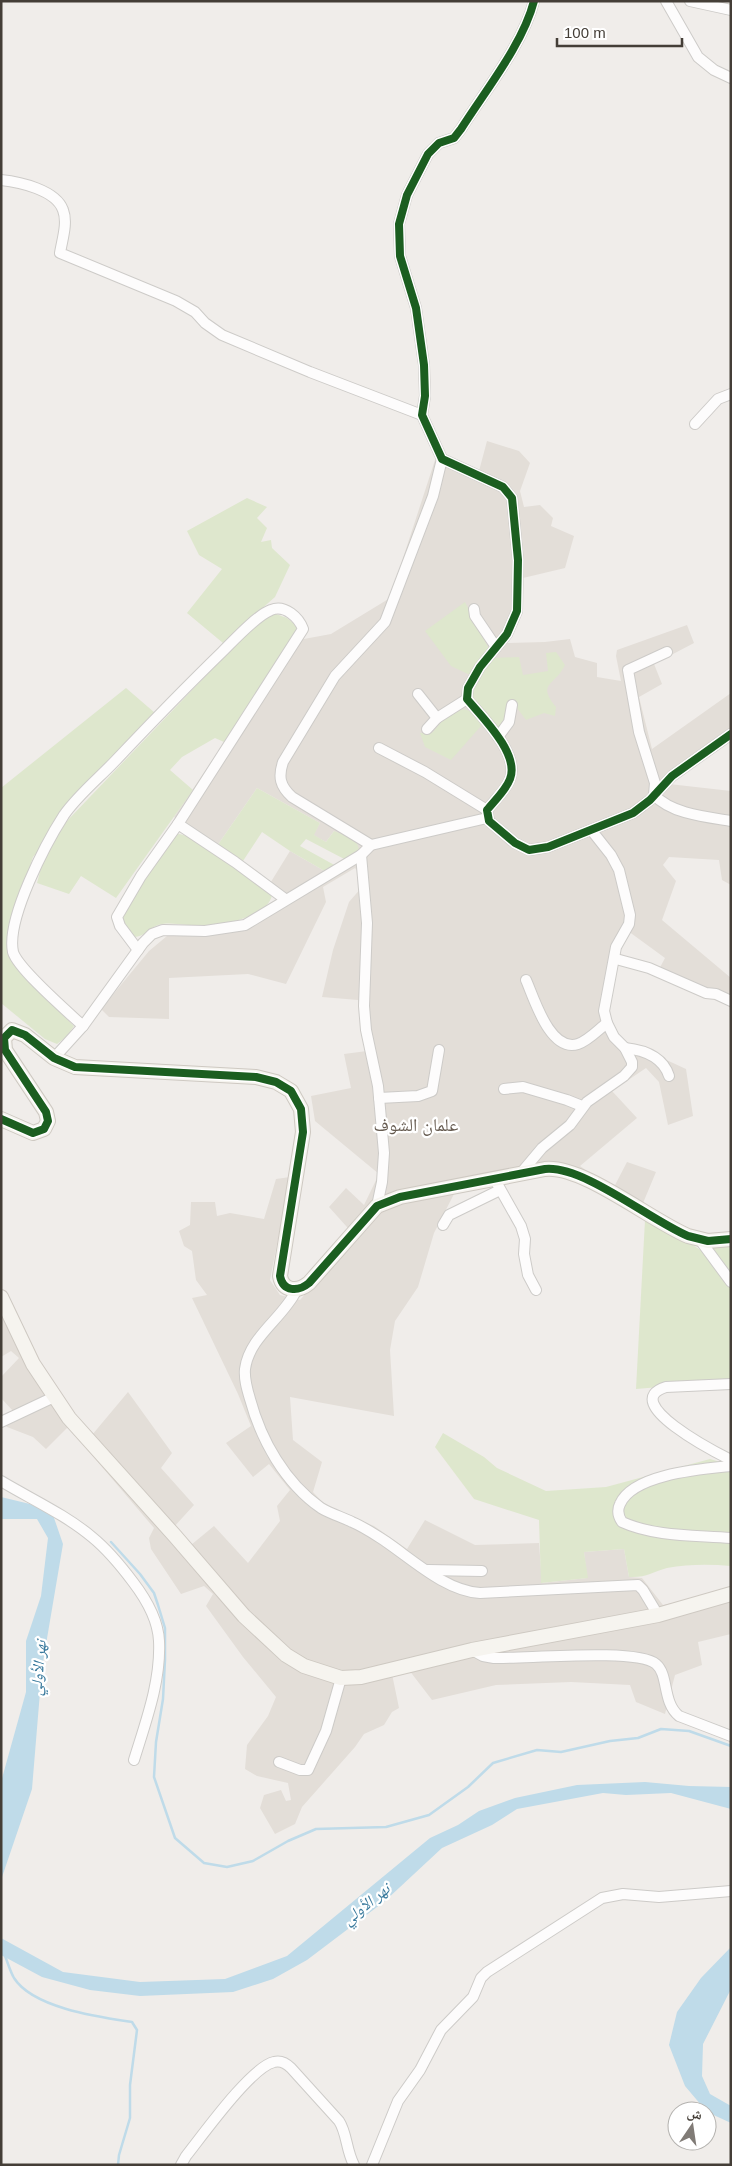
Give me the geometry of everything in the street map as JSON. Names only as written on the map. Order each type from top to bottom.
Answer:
[{"type":"street","points":[[371,845],[292,797],[282,786],[280,770],[335,676],[385,622],[432,496],[442,459],[422,415],[425,396],[424,365],[416,308],[400,256],[399,224],[402,210],[407,195],[428,154],[439,144],[454,138],[461,129],[518,38],[529,17],[534,1]]},
{"type":"street","points":[[666,1],[698,57],[714,70],[731,78]]},
{"type":"street","points":[[690,1],[731,10]]},
{"type":"street","points":[[1,180],[26,184],[48,194],[60,205],[65,221],[60,253],[137,283],[176,301],[195,312],[205,323],[222,335],[310,372],[422,415]]},
{"type":"street","points":[[696,424],[718,399],[731,394]]},
{"type":"street","points":[[54,1058],[83,1026],[147,938],[157,931],[205,931],[236,927],[252,921],[285,899],[361,855],[371,845],[487,814],[509,782],[512,771],[508,756],[498,737],[467,699],[468,688],[480,667],[507,634],[517,611],[518,560],[512,498],[503,487],[442,459]]},
{"type":"street","points":[[83,1026],[23,968],[14,952],[13,932],[38,859],[70,808],[174,699],[241,633],[259,618],[271,609],[286,610],[301,622],[303,629],[178,824],[141,876],[117,917],[120,926],[138,950]]},
{"type":"street","points":[[474,609],[475,616],[496,647]]},
{"type":"street","points":[[654,795],[655,783],[639,732],[628,670],[667,652]]},
{"type":"street","points":[[418,694],[437,718]]},
{"type":"street","points":[[427,729],[437,718],[467,699]]},
{"type":"street","points":[[498,737],[509,722],[512,705]]},
{"type":"street","points":[[379,748],[425,772],[487,814],[505,837],[529,850],[548,847],[633,814],[672,776],[731,734]]},
{"type":"street","points":[[654,795],[674,807],[702,816],[731,821]]},
{"type":"street","points":[[178,824],[285,899]]},
{"type":"street","points":[[521,1173],[542,1148],[570,1125],[582,1106],[629,1071],[632,1062],[625,1048],[614,1037],[607,1023],[605,1002],[616,959],[616,947],[629,924],[629,909],[619,870],[592,831]]},
{"type":"street","points":[[361,855],[367,923],[364,1006],[379,1098],[384,1164],[377,1206]]},
{"type":"street","points":[[616,959],[649,968],[706,993],[716,994],[731,1001]]},
{"type":"street","points":[[526,980],[551,1034],[566,1044],[582,1043],[607,1023]]},
{"type":"street","points":[[1,1119],[33,1133],[41,1132],[48,1121],[46,1112],[5,1050],[3,1042],[6,1034],[12,1030],[21,1032],[54,1058],[68,1065],[263,1078],[276,1082],[291,1091],[301,1109],[302,1132],[280,1276],[284,1285],[296,1290]]},
{"type":"street","points":[[625,1048],[637,1049],[660,1060],[669,1076]]},
{"type":"street","points":[[379,1098],[418,1096],[432,1091],[439,1050]]},
{"type":"street","points":[[504,1089],[523,1087],[582,1106]]},
{"type":"street","points":[[443,1225],[450,1215],[497,1184],[521,1173],[552,1168],[572,1172],[670,1227],[700,1240],[731,1239]]},
{"type":"street","points":[[497,1184],[400,1197],[377,1206],[309,1283],[296,1290],[287,1306],[256,1343],[247,1361],[245,1380],[256,1424],[275,1457],[295,1483],[318,1506],[327,1512],[364,1528],[454,1587],[480,1593],[638,1585],[658,1615]]},
{"type":"street","points":[[497,1184],[521,1226],[525,1239],[524,1254],[528,1276],[536,1290]]},
{"type":"street","points":[[700,1240],[731,1282]]},
{"type":"street","points":[[1,1297],[33,1364],[54,1397],[86,1439],[176,1536],[244,1616],[286,1656],[304,1666],[341,1678],[361,1677],[472,1650],[658,1615],[731,1594]]},
{"type":"street","points":[[731,1384],[666,1387],[653,1394],[652,1400],[653,1406],[664,1418],[702,1445],[731,1460]]},
{"type":"street","points":[[1,1422],[54,1397]]},
{"type":"street","points":[[731,1466],[687,1470],[657,1478],[623,1498],[618,1508],[618,1514],[622,1522],[640,1528],[685,1535],[731,1538]]},
{"type":"street","points":[[1,1482],[81,1528],[94,1538],[118,1563],[148,1605],[158,1635],[158,1662],[153,1696],[134,1760]]},
{"type":"street","points":[[428,1570],[482,1571]]},
{"type":"street","points":[[472,1650],[484,1656],[494,1658],[608,1656],[648,1661],[658,1667],[668,1702],[674,1713],[731,1736]]},
{"type":"street","points":[[279,1762],[300,1770],[308,1770],[329,1724],[341,1678]]},
{"type":"street","points":[[372,2165],[398,2101],[420,2070],[441,2030],[473,1997],[481,1978],[487,1972],[602,1898],[623,1894],[659,1897],[731,1891]]},
{"type":"street","points":[[181,2165],[186,2156],[248,2082],[264,2066],[278,2061],[286,2063],[339,2121],[344,2131],[346,2148],[354,2165]]},
{"type":"shaded area","points":[[487,441],[519,451],[530,463],[520,491],[524,507],[540,505],[553,518],[551,526],[574,536],[565,568],[523,578],[518,617],[505,643],[570,639],[575,657],[597,663],[597,677],[621,681],[616,656],[617,650],[687,625],[694,643],[654,664],[662,684],[639,697],[652,749],[731,693],[731,737],[669,784],[731,791],[731,885],[722,880],[719,860],[669,857],[663,865],[676,881],[662,920],[731,978],[731,993],[724,1003],[656,975],[665,958],[628,931],[616,964],[609,1013],[618,1034],[626,1044],[647,1051],[686,1069],[693,1116],[668,1125],[659,1082],[646,1068],[612,1091],[637,1118],[580,1166],[613,1189],[627,1162],[656,1172],[638,1215],[580,1180],[559,1172],[454,1194],[434,1233],[418,1287],[395,1321],[390,1350],[394,1416],[290,1397],[293,1440],[322,1462],[313,1492],[327,1507],[374,1526],[407,1549],[425,1520],[475,1545],[539,1543],[542,1583],[587,1578],[584,1552],[624,1549],[629,1577],[642,1578],[663,1605],[730,1591],[731,1634],[698,1642],[702,1665],[675,1675],[665,1714],[636,1702],[630,1685],[571,1682],[496,1685],[432,1700],[409,1670],[392,1674],[399,1708],[392,1712],[384,1725],[364,1734],[355,1747],[302,1807],[295,1824],[275,1834],[260,1808],[264,1795],[281,1790],[286,1801],[291,1800],[288,1783],[257,1776],[245,1769],[247,1745],[268,1716],[276,1697],[243,1657],[206,1606],[213,1594],[204,1586],[181,1594],[151,1549],[149,1538],[154,1528],[68,1427],[46,1449],[33,1437],[7,1427],[1,1420],[13,1411],[1,1398],[1,1377],[19,1358],[11,1351],[1,1357],[1,1309],[65,1405],[92,1435],[128,1392],[172,1453],[161,1468],[194,1505],[173,1528],[191,1545],[214,1526],[248,1563],[280,1521],[277,1506],[290,1490],[269,1464],[253,1477],[226,1443],[251,1426],[238,1394],[192,1298],[207,1295],[196,1280],[192,1251],[184,1246],[179,1231],[190,1225],[191,1202],[215,1202],[217,1216],[230,1213],[264,1219],[276,1179],[290,1177],[270,1280],[280,1295],[300,1300],[355,1236],[329,1207],[346,1188],[364,1205],[379,1174],[315,1121],[311,1096],[351,1088],[344,1054],[367,1051],[358,1000],[322,997],[333,950],[349,902],[362,887],[358,872],[355,868],[323,887],[326,902],[286,984],[248,974],[169,978],[169,1019],[109,1017],[101,1009],[149,951],[167,936],[254,926],[288,901],[269,885],[290,851],[328,873],[357,857],[334,831],[326,842],[313,835],[320,823],[257,788],[217,846],[174,817],[293,641],[331,634],[390,598],[436,457],[479,471]]},
{"type":"green space","points":[[247,498],[267,507],[257,518],[267,528],[261,542],[271,540],[272,548],[290,565],[275,597],[223,643],[187,613],[222,569],[199,555],[187,531]]},
{"type":"green space","points":[[465,602],[490,651],[472,676],[451,666],[425,631]]},
{"type":"green space","points":[[276,614],[287,618],[297,626],[293,641],[224,742],[215,738],[182,757],[170,770],[193,790],[116,898],[81,876],[69,894],[37,883],[43,860],[66,822],[239,641],[269,616]]},
{"type":"green space","points":[[556,652],[565,665],[547,689],[550,699],[556,707],[555,716],[544,713],[526,720],[517,708],[510,709],[502,727],[495,727],[478,707],[472,694],[477,680],[492,658],[519,657],[523,675],[548,671],[546,653]]},
{"type":"green space","points":[[126,688],[155,713],[33,857],[7,936],[10,955],[20,973],[74,1026],[66,1037],[57,1044],[45,1039],[1,1003],[1,788]]},
{"type":"green space","points":[[462,709],[474,714],[481,726],[451,760],[425,747],[420,733],[432,733],[443,720]]},
{"type":"green space","points":[[257,788],[320,823],[314,835],[326,842],[334,831],[355,839],[359,849],[357,857],[348,861],[306,839],[300,846],[338,867],[328,873],[262,832],[241,864],[217,846]]},
{"type":"green space","points":[[177,834],[197,841],[239,870],[272,895],[269,903],[254,914],[233,922],[205,926],[163,924],[155,926],[141,936],[134,937],[123,925],[121,914],[172,838]]},
{"type":"green space","points":[[645,1220],[682,1238],[708,1255],[731,1288],[731,1381],[636,1389]]},
{"type":"green space","points":[[731,1244],[731,1274],[713,1250],[715,1246]]},
{"type":"green space","points":[[443,1433],[484,1457],[497,1468],[546,1491],[606,1487],[710,1459],[731,1465],[731,1566],[683,1566],[667,1568],[645,1576],[629,1577],[624,1549],[584,1552],[588,1578],[541,1583],[539,1520],[474,1499],[435,1447]]},
{"type":"water","name":"نهر الأولي","points":[[1,1497],[30,1504],[53,1515],[63,1544],[42,1668],[32,1789],[1,1880],[1,1782],[26,1692],[26,1641],[41,1596],[48,1538],[37,1519],[1,1519]]},
{"type":"water","name":"نهر الأولي","points":[[645,1782],[731,1787],[731,1809],[671,1793],[626,1795],[603,1793],[517,1809],[492,1825],[442,1848],[385,1901],[307,1960],[273,1979],[233,1992],[140,1996],[90,1990],[42,1977],[1,1955],[1,1938],[63,1972],[140,1982],[225,1979],[287,1956],[430,1838],[458,1825],[479,1811],[515,1798],[577,1785]]},
{"type":"water","points":[[731,1947],[731,1989],[703,2044],[702,2076],[710,2094],[731,2106],[731,2123],[717,2117],[717,2101],[698,2101],[685,2086],[669,2045],[677,2012],[701,1978]]},
{"type":"waterway","points":[[111,1542],[140,1574],[154,1593],[165,1628],[163,1699],[156,1742],[154,1777],[175,1838],[204,1863],[227,1867],[253,1861],[288,1841],[316,1829],[386,1827],[429,1815],[468,1787],[493,1763],[537,1750],[561,1752],[610,1741],[638,1738],[661,1729],[689,1731],[731,1746]]},
{"type":"waterway","points":[[5,1956],[14,1978],[23,1988],[36,1997],[51,2004],[85,2014],[132,2022],[137,2030],[130,2085],[130,2118],[119,2155],[118,2165]]},
{"type":"cycle path","points":[[534,1],[529,17],[512,50],[461,129],[454,138],[439,143],[428,154],[407,195],[399,224],[400,256],[416,308],[424,365],[425,396],[422,415],[442,459],[503,487],[512,498],[518,560],[517,611],[507,634],[480,667],[468,688],[467,699],[498,736],[510,758],[512,769],[506,787],[487,810],[489,821],[515,843],[529,850],[548,847],[633,813],[650,800],[672,776],[731,734]]},
{"type":"cycle path","points":[[1,1119],[33,1133],[44,1129],[48,1121],[46,1112],[5,1050],[4,1038],[12,1030],[25,1035],[54,1058],[75,1067],[256,1077],[276,1082],[291,1091],[301,1109],[303,1132],[280,1276],[284,1285],[292,1289],[300,1288],[309,1283],[377,1206],[400,1197],[545,1169],[560,1170],[597,1184],[688,1236],[708,1241],[731,1239]]},
{"type":"district","name":"علمان الشوف","points":[[416,1125]]}]
